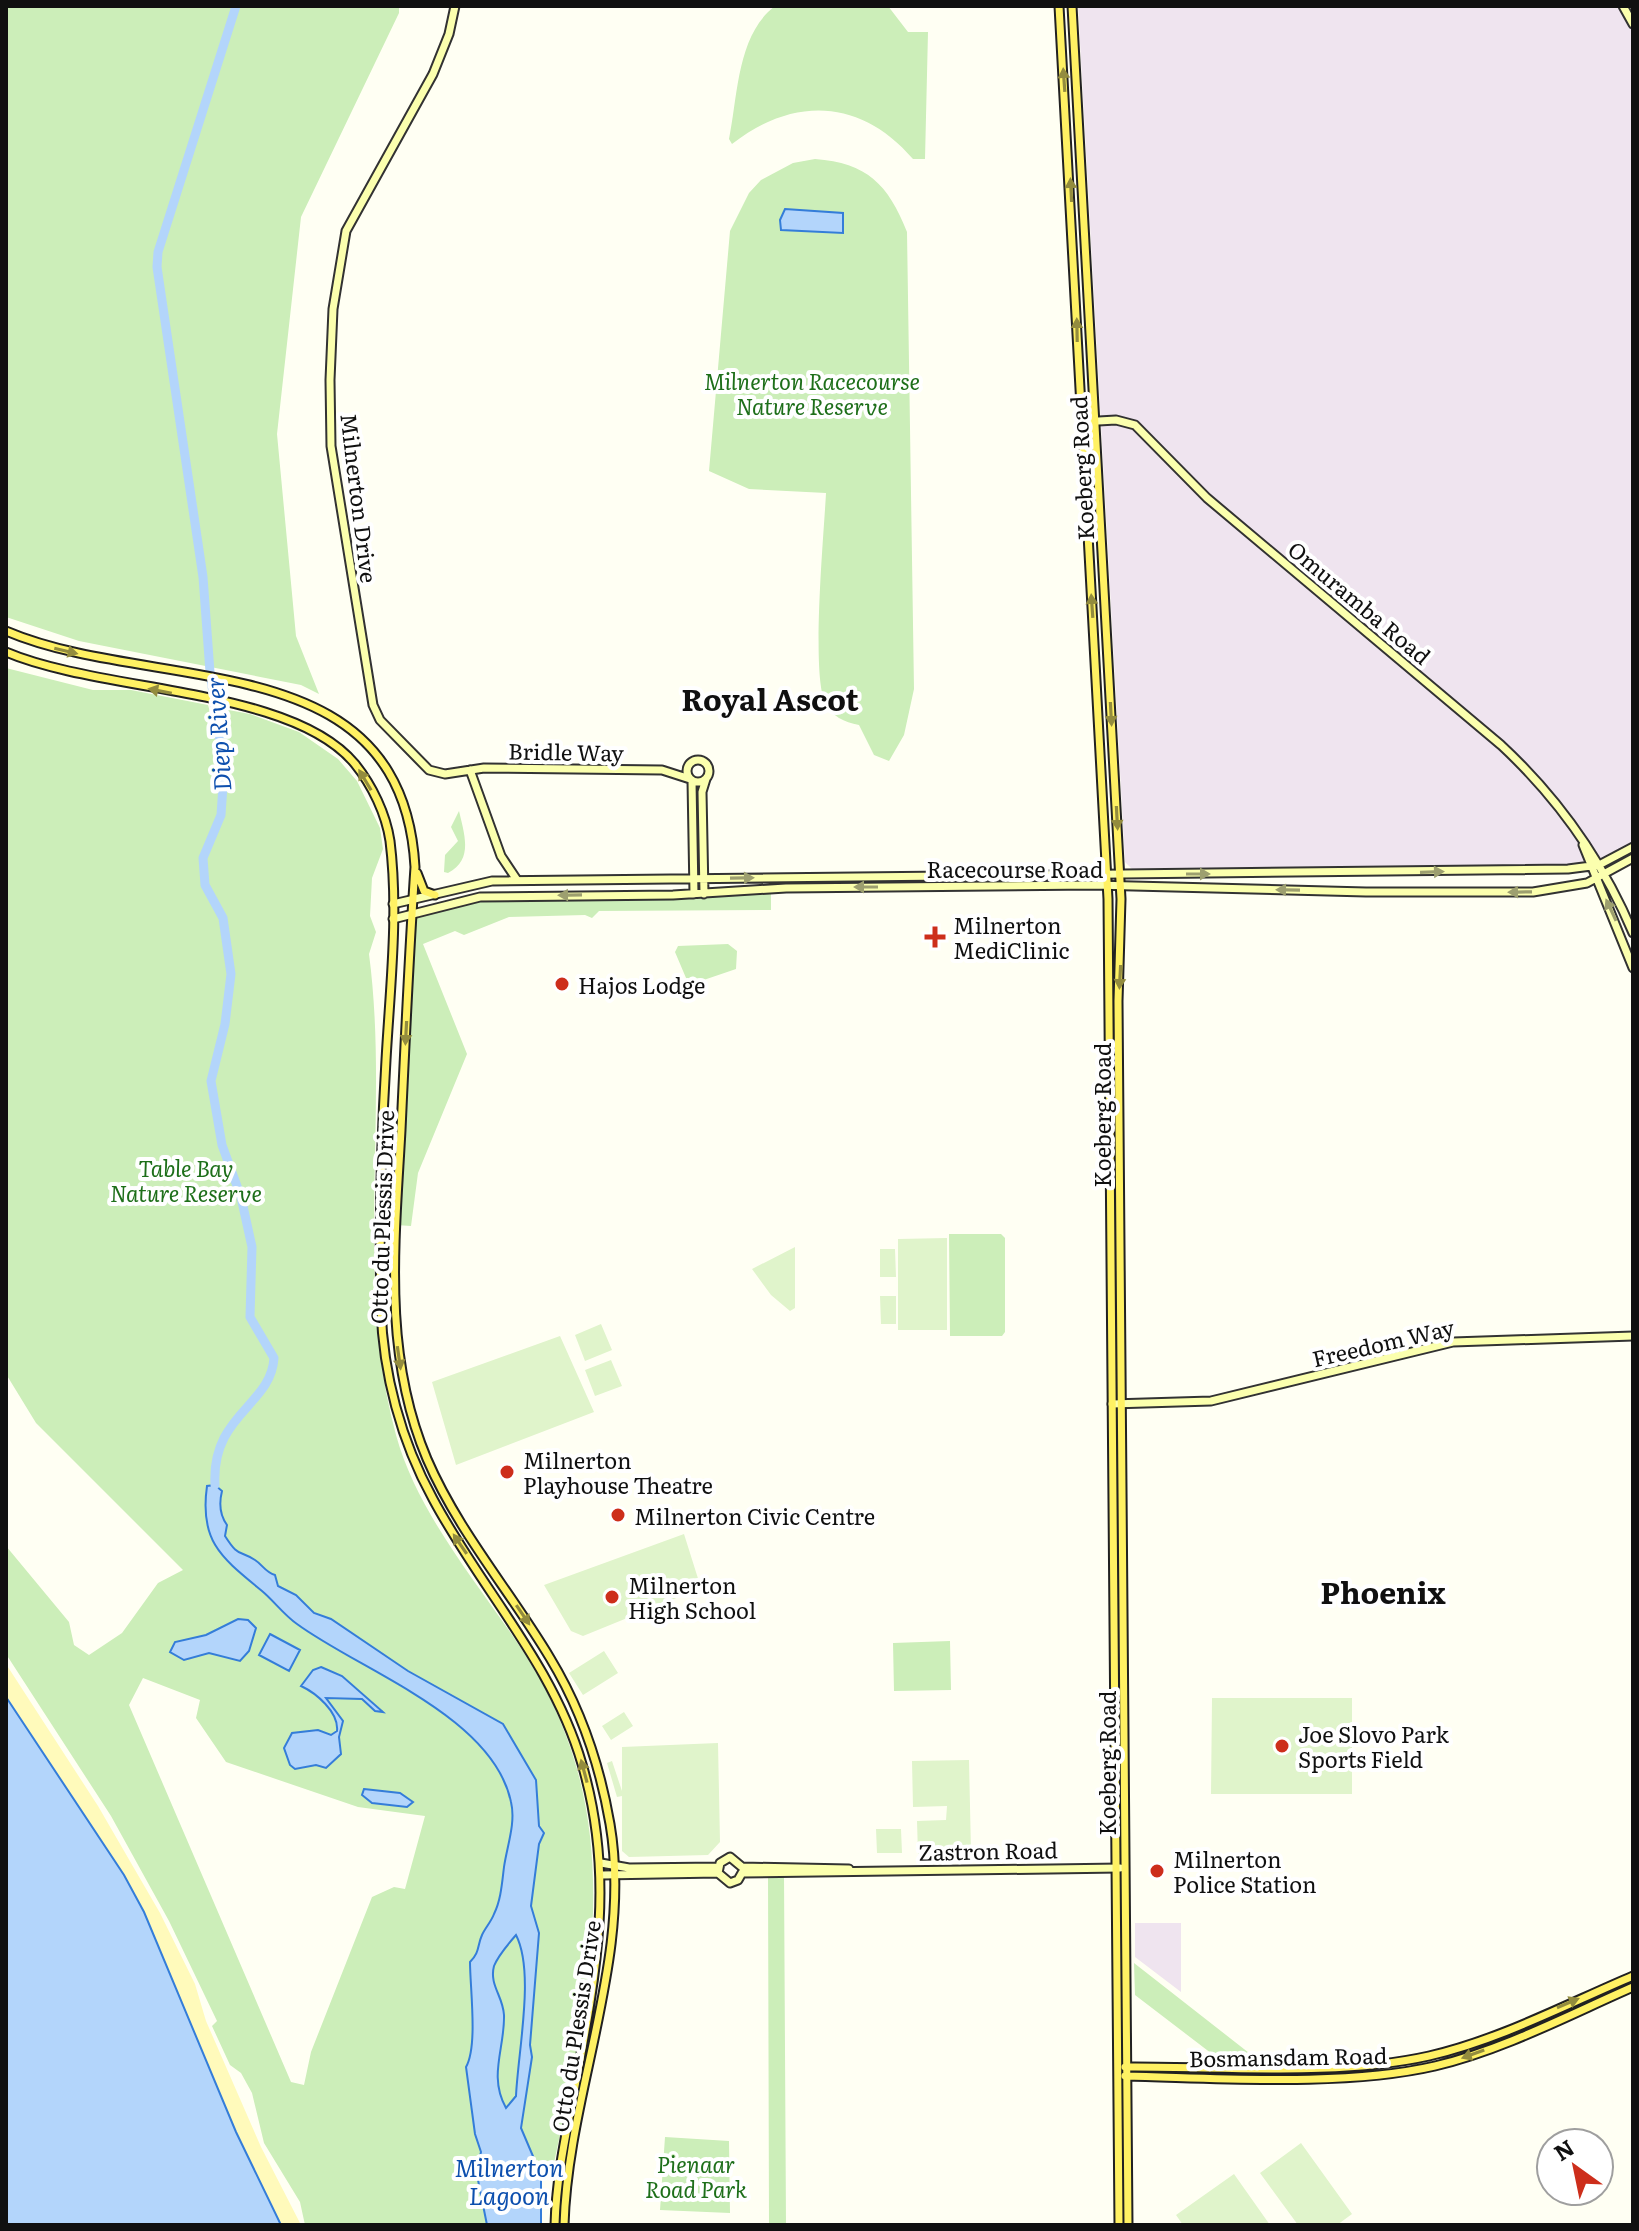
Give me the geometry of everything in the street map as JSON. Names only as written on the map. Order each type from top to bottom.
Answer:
[{"type":"main road","name":"Milnerton Drive","points":[[455,6],[449,34],[433,74],[346,231],[333,309],[330,434],[374,709],[429,770],[445,774],[470,770]]},
{"type":"main road","name":"Koeberg Road","points":[[1059,6],[1108,886],[1117,1403],[1123,2072],[1128,2225]]},
{"type":"main road","name":"Koeberg Road","points":[[1072,6],[1121,887],[1117,1403]]},
{"type":"main road","points":[[1623,6],[1633,24]]},
{"type":"main road","name":"Omuramba Road","points":[[1081,422],[1124,420],[1142,429],[1168,462],[1207,498],[1501,745],[1546,791],[1582,842],[1595,866],[1605,875],[1633,933]]},
{"type":"main road","name":"Otto du Plessis Drive","points":[[6,631],[54,648],[243,684],[314,705],[346,724],[366,743],[387,770],[399,793],[412,832],[415,867],[394,1299],[404,1388],[422,1447],[444,1493],[545,1649],[572,1699],[602,1786],[613,1862],[607,1962],[569,2169],[564,2225]]},
{"type":"main road","name":"Otto du Plessis Drive","points":[[6,652],[56,669],[248,708],[303,723],[340,748],[355,764],[386,825],[393,919],[385,1074],[381,1302],[393,1394],[412,1456],[433,1500],[538,1662],[562,1708],[585,1774],[601,1863],[599,1947],[560,2168],[555,2225]]},
{"type":"main road","points":[[694,894],[699,879],[702,792],[710,771],[705,762],[696,760],[688,765],[699,879],[704,894]]},
{"type":"main road","name":"Bridle Way","points":[[470,770],[662,770],[688,765]]},
{"type":"main road","points":[[470,770],[501,856],[503,869],[492,881]]},
{"type":"main road","name":"Bridle Way","points":[[662,770],[691,780]]},
{"type":"main road","points":[[691,780],[706,779]]},
{"type":"main road","name":"Racecourse Road","points":[[393,904],[492,881],[1365,874],[1595,866],[1633,847]]},
{"type":"main road","points":[[501,856],[517,880]]},
{"type":"main road","name":"Racecourse Road","points":[[393,919],[480,897],[704,894],[786,888],[1108,886],[1533,892],[1557,890],[1596,879],[1633,858]]},
{"type":"main road","name":"Omuramba Road","points":[[1595,866],[1596,879],[1633,968]]},
{"type":"main road","points":[[415,867],[423,890],[435,895]]},
{"type":"main road","name":"Freedom Way","points":[[1117,1403],[1211,1401],[1453,1342],[1633,1336]]},
{"type":"main road","points":[[602,1875],[718,1870],[729,1857],[737,1859],[742,1870],[732,1883],[722,1880],[718,1870]]},
{"type":"main road","points":[[601,1863],[613,1862],[629,1868],[654,1871]]},
{"type":"main road","name":"Zastron Road","points":[[742,1870],[1120,1868]]},
{"type":"main road","name":"Bosmansdam Road","points":[[1123,2072],[1364,2066],[1414,2059],[1490,2036],[1633,1976]]},
{"type":"main road","name":"Bosmansdam Road","points":[[1123,2072],[1329,2077],[1417,2070],[1483,2051],[1633,1987]]},
{"type":"main road","name":"Koeberg Road","points":[[1119,2225],[1123,2072]]},
{"type":"shaded area","points":[[1078,6],[1633,6],[1633,842],[1600,861],[1574,865],[1132,869],[1125,862]]},
{"type":"shaded area","points":[[1135,1923],[1181,1923],[1181,1992],[1135,1957]]},
{"type":"green space","points":[[6,6],[399,6],[399,13],[301,217],[277,434],[296,636],[319,694],[301,685],[79,641],[6,617]]},
{"type":"green space","points":[[775,6],[888,6],[908,32],[928,32],[925,159],[913,159],[893,139],[871,124],[849,115],[826,111],[802,112],[779,118],[755,128],[732,144],[729,139],[746,49],[762,18]]},
{"type":"green space","name":"Milnerton Racecourse Nature Reserve","points":[[815,159],[849,165],[873,179],[892,201],[907,232],[914,689],[904,735],[889,761],[874,755],[859,725],[831,712],[821,686],[819,633],[826,493],[749,489],[709,471],[730,231],[749,193],[761,180],[793,163]]},
{"type":"green space","name":"Table Bay Nature Reserve","points":[[6,668],[93,690],[131,690],[208,705],[211,715],[220,716],[218,708],[250,714],[299,732],[338,759],[357,781],[380,828],[383,849],[372,878],[370,916],[376,932],[369,954],[376,1074],[374,1256],[383,1376],[396,1435],[420,1495],[453,1551],[528,1659],[560,1720],[580,1781],[591,1844],[593,1906],[589,1969],[580,2033],[554,2163],[551,2172],[541,2179],[541,2225],[305,2225],[300,2202],[264,2143],[252,2093],[241,2073],[230,2065],[212,2026],[217,2021],[169,1921],[111,1816],[6,1654],[6,1546],[69,1622],[74,1645],[89,1655],[122,1633],[158,1583],[183,1570],[36,1423],[6,1374]],"holes":[[[143,1678],[200,1700],[196,1718],[226,1762],[358,1807],[425,1816],[405,1889],[394,1887],[372,1897],[311,2052],[304,2085],[291,2082],[129,1705]]]},
{"type":"green space","points":[[459,811],[465,837],[464,853],[456,868],[448,873],[444,872],[445,855],[458,841],[451,827]]},
{"type":"green space","points":[[786,888],[771,894],[771,910],[599,911],[592,918],[585,915],[509,917],[464,935],[455,931],[423,944],[467,1054],[418,1173],[411,1226],[396,1225],[411,916],[480,897]]},
{"type":"green space","points":[[728,944],[737,951],[736,969],[689,985],[675,952],[678,946]]},
{"type":"green space","points":[[949,1234],[1001,1234],[1005,1238],[1005,1332],[1002,1336],[950,1336]]},
{"type":"green space","points":[[947,1238],[947,1330],[898,1330],[898,1239]]},
{"type":"green space","points":[[795,1247],[795,1308],[790,1311],[771,1295],[752,1269]]},
{"type":"green space","points":[[880,1249],[895,1249],[896,1277],[880,1277]]},
{"type":"green space","points":[[880,1296],[896,1296],[896,1324],[881,1324]]},
{"type":"green space","points":[[601,1324],[612,1350],[585,1361],[575,1335]]},
{"type":"green space","points":[[560,1336],[594,1412],[456,1465],[432,1382]]},
{"type":"green space","points":[[611,1360],[622,1386],[595,1396],[585,1370]]},
{"type":"green space","points":[[684,1534],[701,1588],[583,1636],[571,1631],[544,1585]]},
{"type":"green space","points":[[950,1641],[951,1690],[894,1691],[893,1643]]},
{"type":"green space","points":[[604,1651],[618,1673],[583,1695],[569,1673]]},
{"type":"green space","name":"Joe Slovo Park Sports Field","points":[[1212,1698],[1352,1698],[1352,1794],[1211,1794]]},
{"type":"green space","points":[[624,1712],[633,1726],[611,1740],[602,1726]]},
{"type":"green space","points":[[718,1743],[720,1842],[708,1855],[629,1857],[622,1851],[622,1796],[617,1797],[607,1763],[612,1761],[622,1791],[622,1747]]},
{"type":"green space","points":[[969,1760],[971,1852],[918,1854],[917,1821],[946,1820],[947,1806],[913,1807],[912,1761]]},
{"type":"green space","points":[[876,1829],[901,1829],[902,1853],[877,1853]]},
{"type":"green space","points":[[768,1874],[784,1874],[786,2225],[769,2225]]},
{"type":"green space","points":[[1134,1963],[1258,2060],[1220,2060],[1135,1995]]},
{"type":"green space","name":"Pienaar Road Park","points":[[665,2137],[729,2141],[730,2213],[660,2210]]},
{"type":"green space","points":[[1301,2143],[1352,2214],[1337,2225],[1298,2225],[1260,2173]]},
{"type":"green space","points":[[1234,2174],[1270,2225],[1183,2225],[1176,2215]]},
{"type":"sand","points":[[6,1664],[98,1806],[160,1913],[195,1984],[206,2021],[261,2147],[301,2225],[260,2225],[6,1715]]},
{"type":"water","points":[[785,209],[843,213],[843,233],[781,230],[780,220]]},
{"type":"water","name":"Milnerton Lagoon","points":[[215,1485],[222,1491],[220,1508],[227,1525],[225,1536],[236,1550],[275,1575],[278,1586],[296,1595],[314,1613],[331,1619],[408,1671],[503,1724],[536,1780],[539,1826],[544,1833],[539,1844],[531,1906],[539,1933],[530,2045],[532,2057],[521,2128],[541,2175],[541,2225],[487,2225],[476,2170],[481,2152],[475,2134],[466,2067],[473,2031],[470,1962],[498,1903],[512,1826],[511,1802],[499,1772],[479,1745],[452,1720],[297,1624],[235,1569],[210,1535],[205,1505],[207,1486]],"holes":[[[516,1935],[522,1951],[525,1990],[516,2096],[506,2108],[498,2085],[504,2015],[493,1973],[498,1958]]]},
{"type":"water","points":[[238,1619],[248,1620],[256,1628],[249,1651],[240,1661],[209,1653],[184,1660],[170,1652],[175,1642],[206,1635]]},
{"type":"water","points":[[270,1634],[300,1650],[289,1671],[259,1655]]},
{"type":"water","points":[[321,1667],[342,1676],[383,1712],[375,1711],[362,1699],[326,1698],[343,1721],[339,1737],[341,1754],[326,1768],[316,1765],[295,1769],[290,1765],[284,1748],[292,1733],[318,1730],[331,1735],[337,1731],[330,1710],[320,1698],[301,1686],[313,1670]]},
{"type":"water","points":[[6,1697],[124,1875],[144,1912],[236,2132],[281,2225],[6,2225]]},
{"type":"water","points":[[364,1789],[400,1793],[413,1802],[407,1807],[372,1803],[362,1795]]},
{"type":"waterway","name":"Diep River","points":[[215,1485],[216,1461],[222,1442],[231,1426],[263,1388],[274,1358],[250,1317],[252,1247],[241,1197],[222,1145],[211,1081],[225,1024],[231,974],[223,918],[205,885],[203,858],[221,815],[224,771],[210,672],[203,577],[157,267],[158,252],[236,6]]},
{"type":"place","name":"Milnerton MediClinic","points":[[935,937]]},
{"type":"place","name":"Hajos Lodge","points":[[562,984]]},
{"type":"place","name":"Milnerton Playhouse Theatre","points":[[507,1472]]},
{"type":"place","name":"Milnerton Civic Centre","points":[[618,1515]]},
{"type":"place","name":"Milnerton High School","points":[[612,1597]]},
{"type":"place","name":"Joe Slovo Park Sports Field","points":[[1282,1746]]},
{"type":"place","name":"Milnerton Police Station","points":[[1157,1871]]},
{"type":"district","name":"Royal Ascot","points":[[770,698]]},
{"type":"district","name":"Phoenix","points":[[1383,1591]]}]
